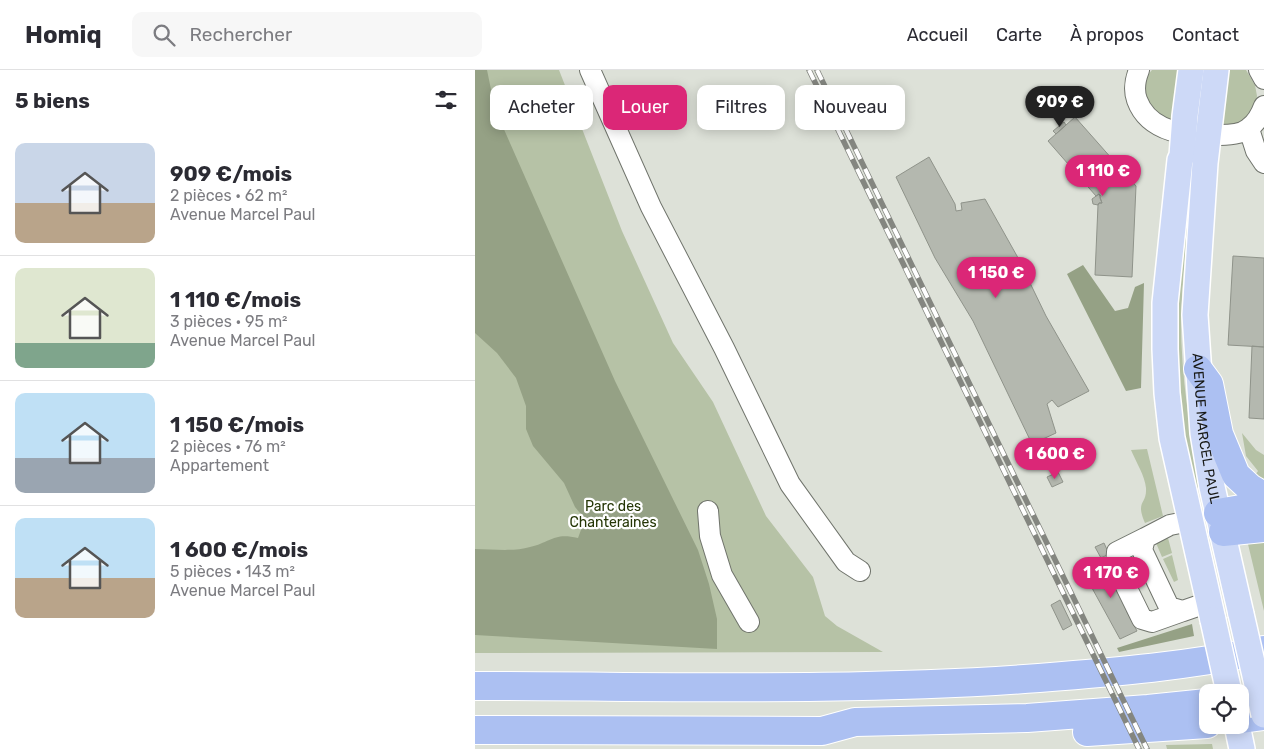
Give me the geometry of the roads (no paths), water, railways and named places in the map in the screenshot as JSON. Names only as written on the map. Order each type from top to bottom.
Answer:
[{"type":"highway","points":[[1198,369],[1209,384],[1219,434],[1236,475],[1250,488],[1264,496]]},
{"type":"highway","points":[[1220,522],[1264,505]]},
{"type":"highway","points":[[1220,522],[1264,528]]},
{"type":"highway","points":[[475,686],[899,687],[1131,671],[1264,650]]},
{"type":"highway","points":[[1249,695],[1264,692]]},
{"type":"highway","points":[[475,730],[822,731],[855,722],[1027,718],[1148,710],[1199,704]]},
{"type":"highway","points":[[1249,718],[1264,715]]},
{"type":"highway","points":[[822,731],[854,740],[925,740],[1138,730],[1199,725]]},
{"type":"main road","name":"AVENUE MARCEL PAUL","points":[[1191,70],[1195,135],[1195,315],[1203,434],[1220,522],[1264,715]]},
{"type":"main road","name":"AVENUE MARCEL PAUL","points":[[1216,70],[1175,198],[1165,303],[1165,349],[1172,438],[1227,684]]},
{"type":"main road","points":[[1193,529],[1220,522]]},
{"type":"main road","points":[[1239,734],[1242,749]]},
{"type":"street","points":[[590,70],[651,207],[724,348],[790,484],[846,562],[860,572]]},
{"type":"street","points":[[1139,70],[1135,78],[1135,93],[1140,108],[1149,119],[1159,126],[1195,135],[1230,135],[1249,129],[1261,115],[1264,106]]},
{"type":"street","points":[[1259,70],[1264,79]]},
{"type":"street","points":[[1249,129],[1256,151],[1264,163]]},
{"type":"street","points":[[708,511],[710,536],[722,575],[749,622]]},
{"type":"street","points":[[1183,611],[1152,622],[1142,619],[1116,566],[1117,552],[1164,528],[1193,529]]},
{"type":"street","points":[[1145,538],[1142,550],[1169,607],[1183,611],[1211,611]]},
{"type":"railway","points":[[809,70],[1139,749]]},
{"type":"railway","points":[[817,70],[1147,749]]},
{"type":"park label","name":"Parc des Chanteraines","points":[[613,514]]}]
